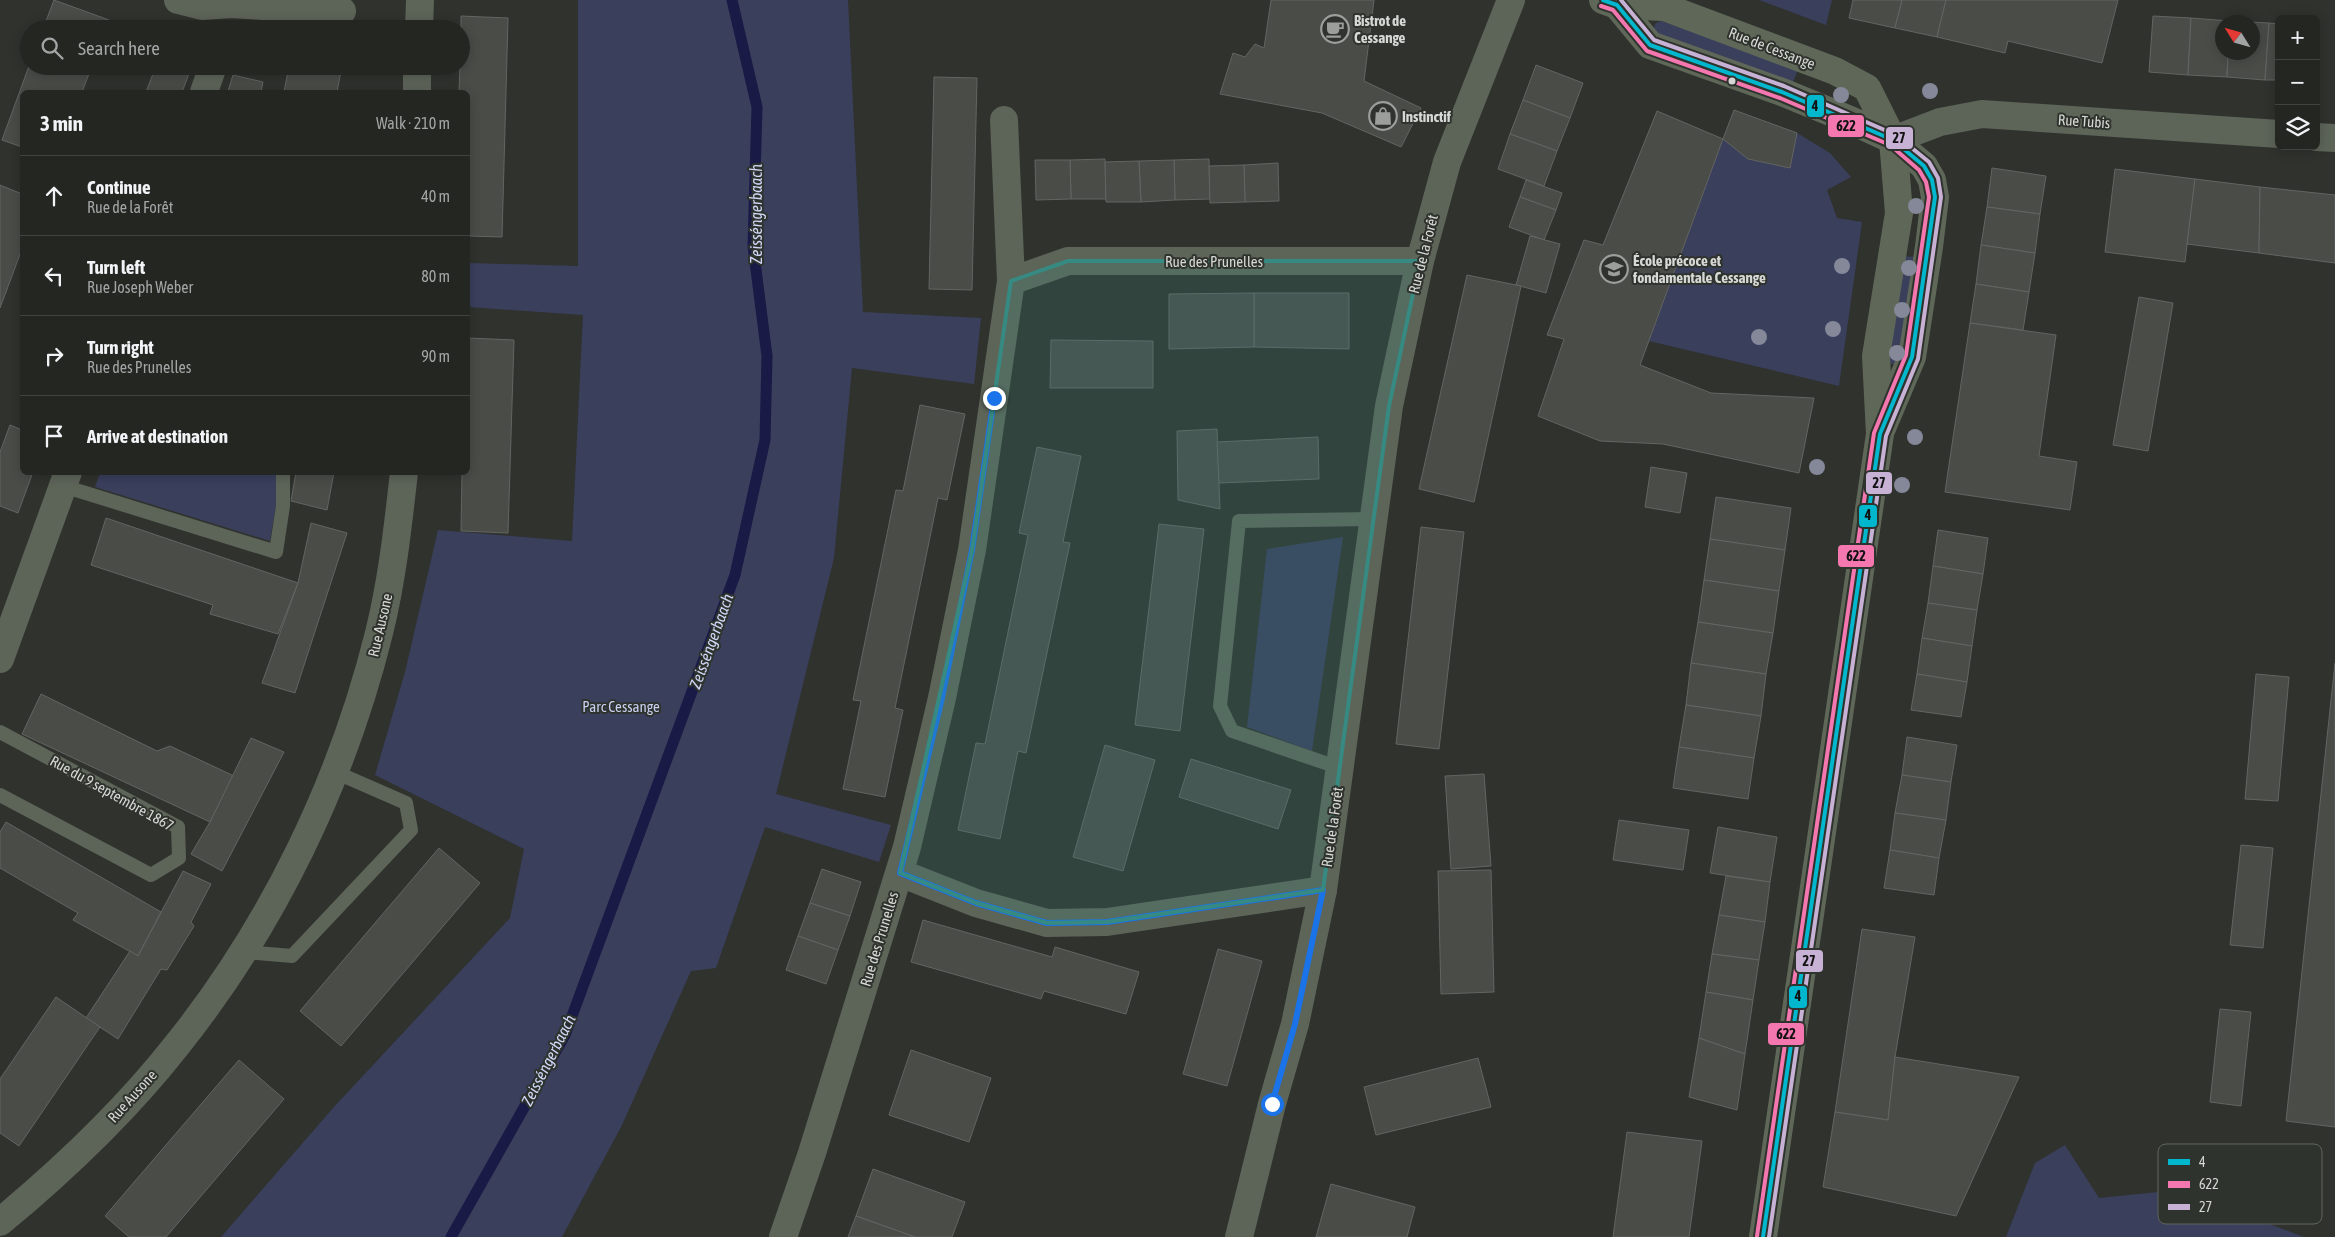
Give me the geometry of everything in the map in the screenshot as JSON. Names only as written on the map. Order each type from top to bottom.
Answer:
[{"type":"main road","name":"Rue de Cessange","points":[[1610,2],[1650,45],[1782,92],[1850,120],[1894,140],[1924,166],[1932,180],[1935,197],[1912,357],[1880,434]]},
{"type":"main road","name":"Rue de Cessange","points":[[1610,2],[1664,7],[1835,71],[1867,88],[1894,140],[1898,213],[1896,242],[1876,356],[1880,434],[1763,1237]]},
{"type":"street","points":[[178,0],[202,6],[262,2],[342,11]]},
{"type":"street","points":[[419,20],[420,0]]},
{"type":"street","name":"Rue de la Forêt","points":[[1239,1237],[1272,1104],[1295,1024],[1323,890],[1372,519],[1389,406],[1420,261],[1447,162],[1511,0]]},
{"type":"street","points":[[205,90],[210,75]]},
{"type":"street","points":[[417,90],[418,75]]},
{"type":"street","name":"Rue Tubis","points":[[1894,140],[1940,122],[1982,114],[2275,134]]},
{"type":"street","name":"Rue des Prunelles","points":[[783,1237],[812,1153],[900,873],[942,698],[972,550],[1011,281],[1004,120]]},
{"type":"street","points":[[2320,137],[2335,138]]},
{"type":"street","name":"Rue des Prunelles","points":[[1011,281],[1068,262],[1420,261]]},
{"type":"street","name":"Rue Ausone","points":[[5,1208],[99,1132],[177,1046],[244,952],[301,850],[335,772],[364,688],[379,632],[391,575],[404,475]]},
{"type":"street","points":[[0,660],[7,614],[66,479]]},
{"type":"street","points":[[900,873],[976,903],[1047,923],[1107,922],[1323,890]]},
{"type":"lane","points":[[66,479],[276,552],[283,506],[283,475]]},
{"type":"lane","name":"Rue de la Forêt","points":[[1340,768],[1232,731],[1220,706],[1239,521],[1372,519]]},
{"type":"lane","name":"Rue du 9 septembre 1867","points":[[0,732],[178,827],[179,858],[151,875],[0,795]]},
{"type":"lane","points":[[244,952],[292,956],[411,830],[406,803],[335,772]]},
{"type":"highlighted area","points":[[1068,261],[1420,261],[1389,406],[1323,890],[1107,922],[1047,923],[976,903],[900,873],[972,550],[1011,281]]},
{"type":"green space","name":"Parc Cessange","points":[[578,0],[848,0],[863,312],[981,318],[974,384],[852,368],[834,558],[776,794],[891,825],[879,862],[765,827],[716,968],[691,971],[622,1125],[562,1237],[221,1237],[333,1108],[510,918],[524,849],[375,775],[405,672],[438,530],[572,541],[583,315],[470,307],[470,263],[578,266]]},
{"type":"green space","points":[[1759,0],[1832,0],[1826,25]]},
{"type":"green space","points":[[1661,21],[1798,69],[1792,85],[1656,33],[1654,27],[1656,23]]},
{"type":"green space","points":[[1797,133],[1830,153],[1851,177],[1827,190],[1837,218],[1862,222],[1839,386],[1649,341],[1723,139],[1748,159],[1789,168]]},
{"type":"green space","points":[[1903,256],[1915,257],[1900,360],[1896,364],[1891,364],[1889,358]]},
{"type":"green space","points":[[99,475],[276,475],[276,505],[270,541],[95,487]]},
{"type":"green space","points":[[1343,537],[1312,751],[1247,727],[1267,549]]},
{"type":"green space","points":[[2065,1145],[2099,1198],[2158,1192],[2158,1224],[2269,1224],[2304,1237],[2006,1237],[2035,1163]]},
{"type":"building","points":[[54,0],[109,20],[46,20]]},
{"type":"building","points":[[1271,0],[1374,0],[1364,81],[1421,108],[1401,147],[1322,113],[1220,94],[1233,53],[1245,57],[1255,44],[1264,48]]},
{"type":"building","points":[[1853,0],[1902,0],[1895,28],[1849,18]]},
{"type":"building","points":[[1902,0],[1946,0],[1937,37],[1895,28]]},
{"type":"building","points":[[1946,0],[2118,0],[2102,63],[2008,41],[2005,53],[1937,37]]},
{"type":"building","points":[[461,16],[508,18],[502,237],[470,236],[470,90],[459,90],[460,75],[470,75],[470,20],[461,20]]},
{"type":"building","points":[[2153,16],[2191,18],[2188,75],[2149,72]]},
{"type":"building","points":[[2191,18],[2215,20],[2215,60],[2228,60],[2227,77],[2188,75]]},
{"type":"building","points":[[2260,22],[2269,23],[2265,80],[2227,77],[2228,60],[2260,60]]},
{"type":"building","points":[[2269,23],[2275,24],[2275,80],[2265,80]]},
{"type":"building","points":[[1536,65],[1583,83],[1570,118],[1523,100]]},
{"type":"building","points":[[26,75],[89,75],[83,90],[20,90]]},
{"type":"building","points":[[153,75],[189,75],[183,90],[147,90]]},
{"type":"building","points":[[233,75],[263,82],[261,90],[228,90]]},
{"type":"building","points":[[287,75],[340,75],[337,90],[284,90]]},
{"type":"building","points":[[934,77],[977,78],[972,290],[929,289]]},
{"type":"building","points":[[20,91],[20,146],[2,140]]},
{"type":"building","points":[[1523,100],[1570,118],[1557,151],[1510,134]]},
{"type":"building","points":[[1734,110],[1797,133],[1790,168],[1748,159],[1723,139]]},
{"type":"building","name":"École précoce et fondamentale Cessange","points":[[1657,111],[1723,139],[1640,365],[1711,393],[1814,398],[1799,473],[1663,444],[1600,441],[1538,416],[1564,339],[1547,335],[1584,240],[1603,245]]},
{"type":"building","points":[[1510,134],[1557,151],[1544,186],[1498,169]]},
{"type":"building","points":[[1105,159],[1106,199],[1071,199],[1070,160]]},
{"type":"building","points":[[1209,159],[1210,199],[1175,200],[1174,160]]},
{"type":"building","points":[[1035,160],[1070,160],[1071,199],[1036,200]]},
{"type":"building","points":[[1174,160],[1175,200],[1141,202],[1139,161]]},
{"type":"building","points":[[1139,161],[1141,202],[1106,202],[1105,162]]},
{"type":"building","points":[[1278,163],[1279,201],[1245,202],[1244,165]]},
{"type":"building","points":[[1244,165],[1245,202],[1210,203],[1209,166]]},
{"type":"building","points":[[1992,168],[2046,176],[2040,214],[1987,207]]},
{"type":"building","points":[[2115,169],[2195,179],[2185,262],[2105,252]]},
{"type":"building","points":[[2195,179],[2260,187],[2259,253],[2187,244]]},
{"type":"building","points":[[1526,180],[1562,193],[1556,210],[1520,197]]},
{"type":"building","points":[[0,185],[20,193],[20,254],[0,308]]},
{"type":"building","points":[[2260,187],[2335,195],[2335,263],[2259,253]]},
{"type":"building","points":[[1520,197],[1556,210],[1544,240],[1509,227]]},
{"type":"building","points":[[1987,207],[2040,214],[2035,253],[1981,245]]},
{"type":"building","points":[[1530,236],[1560,244],[1546,293],[1516,285]]},
{"type":"building","points":[[1981,245],[2035,253],[2029,292],[1976,284]]},
{"type":"building","points":[[1467,275],[1521,286],[1474,502],[1419,489]]},
{"type":"building","points":[[1976,284],[2029,292],[2023,330],[1970,323]]},
{"type":"building","points":[[1254,293],[1349,293],[1349,349],[1254,347]]},
{"type":"building","points":[[1254,293],[1254,347],[1169,349],[1169,294]]},
{"type":"building","points":[[2139,297],[2173,303],[2148,451],[2113,445]]},
{"type":"building","points":[[1970,323],[2056,335],[2039,456],[2077,462],[2070,510],[1945,492]]},
{"type":"building","points":[[470,338],[514,340],[508,533],[461,531],[462,475],[470,475]]},
{"type":"building","points":[[1051,340],[1153,341],[1153,388],[1050,388]]},
{"type":"building","points":[[920,405],[965,414],[947,500],[938,498],[895,708],[903,710],[885,797],[843,789],[861,701],[853,700],[896,490],[903,491]]},
{"type":"building","points":[[10,425],[20,429],[20,475],[32,475],[18,513],[0,506],[0,452]]},
{"type":"building","points":[[1217,429],[1220,509],[1178,500],[1177,431]]},
{"type":"building","points":[[1318,437],[1319,479],[1219,483],[1217,442]]},
{"type":"building","points":[[1037,447],[1081,456],[1063,542],[1070,543],[1026,753],[1018,751],[1000,839],[958,830],[976,743],[985,744],[1028,535],[1019,533]]},
{"type":"building","points":[[1651,467],[1687,473],[1680,513],[1645,507]]},
{"type":"building","points":[[295,475],[333,475],[327,510],[291,501]]},
{"type":"building","points":[[1716,497],[1791,508],[1785,550],[1710,539]]},
{"type":"building","points":[[106,518],[298,583],[278,634],[210,614],[213,605],[91,565]]},
{"type":"building","points":[[311,523],[347,533],[295,693],[262,683],[298,583]]},
{"type":"building","points":[[1159,524],[1204,529],[1180,731],[1135,725]]},
{"type":"building","points":[[1421,527],[1464,532],[1439,749],[1396,744]]},
{"type":"building","points":[[1938,530],[1988,538],[1983,574],[1933,566]]},
{"type":"building","points":[[1710,539],[1785,550],[1779,591],[1704,580]]},
{"type":"building","points":[[1933,566],[1983,574],[1977,610],[1928,603]]},
{"type":"building","points":[[1704,580],[1779,591],[1773,633],[1698,622]]},
{"type":"building","points":[[1928,603],[1977,610],[1972,646],[1922,638]]},
{"type":"building","points":[[1698,622],[1773,633],[1766,674],[1691,663]]},
{"type":"building","points":[[1922,638],[1972,646],[1967,682],[1917,674]]},
{"type":"building","points":[[1691,663],[1766,674],[1761,716],[1686,705]]},
{"type":"building","points":[[2335,663],[2335,1127],[2286,1121]]},
{"type":"building","points":[[1917,674],[1967,682],[1961,717],[1911,710]]},
{"type":"building","points":[[2256,674],[2289,677],[2278,801],[2245,799]]},
{"type":"building","points":[[41,694],[157,751],[170,746],[234,776],[210,822],[22,734]]},
{"type":"building","points":[[1686,705],[1761,716],[1754,758],[1679,747]]},
{"type":"building","points":[[1907,737],[1957,745],[1951,782],[1902,775]]},
{"type":"building","points":[[251,738],[284,752],[222,871],[191,854],[210,822]]},
{"type":"building","points":[[1105,745],[1155,760],[1123,871],[1073,857]]},
{"type":"building","points":[[1679,747],[1754,758],[1748,799],[1673,788]]},
{"type":"building","points":[[1191,759],[1291,790],[1278,829],[1179,797]]},
{"type":"building","points":[[1484,774],[1491,866],[1451,869],[1445,776]]},
{"type":"building","points":[[1902,775],[1951,782],[1946,820],[1895,813]]},
{"type":"building","points":[[1895,813],[1946,820],[1939,858],[1890,850]]},
{"type":"building","points":[[1619,820],[1689,830],[1683,870],[1613,860]]},
{"type":"building","points":[[6,822],[161,912],[138,956],[73,920],[78,913],[0,868],[0,832]]},
{"type":"building","points":[[1718,827],[1777,837],[1770,882],[1710,873]]},
{"type":"building","points":[[2241,845],[2273,848],[2263,948],[2230,945]]},
{"type":"building","points":[[439,848],[480,883],[341,1046],[300,1011]]},
{"type":"building","points":[[1890,850],[1939,858],[1934,895],[1884,888]]},
{"type":"building","points":[[822,869],[861,882],[850,916],[810,903]]},
{"type":"building","points":[[1491,870],[1494,992],[1441,994],[1438,871]]},
{"type":"building","points":[[183,871],[211,884],[191,922],[194,926],[167,970],[161,969],[118,1039],[86,1018],[130,951],[138,956]]},
{"type":"building","points":[[1726,876],[1770,882],[1765,922],[1719,915]]},
{"type":"building","points":[[810,903],[850,916],[838,950],[798,936]]},
{"type":"building","points":[[1719,915],[1765,922],[1759,960],[1712,954]]},
{"type":"building","points":[[923,920],[1052,957],[1055,947],[1139,972],[1126,1014],[1044,991],[1041,999],[911,962]]},
{"type":"building","points":[[1862,929],[1915,937],[1895,1057],[1888,1120],[1835,1112]]},
{"type":"building","points":[[798,936],[838,950],[826,984],[786,970]]},
{"type":"building","points":[[1218,949],[1262,961],[1227,1086],[1183,1074]]},
{"type":"building","points":[[1712,954],[1759,960],[1753,1000],[1706,992]]},
{"type":"building","points":[[1706,992],[1753,1000],[1745,1054],[1699,1038]]},
{"type":"building","points":[[56,997],[100,1027],[19,1146],[0,1133],[0,1079]]},
{"type":"building","points":[[2220,1009],[2251,1012],[2241,1106],[2210,1102]]},
{"type":"building","points":[[1699,1038],[1745,1054],[1737,1110],[1689,1097]]},
{"type":"building","points":[[911,1050],[991,1078],[969,1142],[889,1115]]},
{"type":"building","points":[[1895,1057],[2019,1077],[1956,1216],[1823,1187],[1835,1112],[1888,1120]]},
{"type":"building","points":[[1478,1058],[1491,1107],[1376,1135],[1364,1087]]},
{"type":"building","points":[[239,1060],[284,1099],[166,1237],[129,1237],[105,1216]]},
{"type":"building","points":[[1627,1132],[1702,1141],[1689,1237],[1613,1237]]},
{"type":"building","points":[[873,1169],[965,1202],[952,1237],[915,1237],[856,1216]]},
{"type":"building","points":[[1331,1184],[1415,1207],[1407,1237],[1316,1237]]},
{"type":"building","points":[[856,1216],[915,1237],[848,1237]]},
{"type":"waterway","name":"Zeisséngerbaach","points":[[451,1237],[565,1035],[735,575],[765,440],[767,356],[753,246],[757,107],[732,0]]},
{"type":"transit line","name":"4","points":[[1603,0],[1617,5],[1650,45],[1782,92],[1893,140],[1924,166],[1932,180],[1935,197],[1912,357],[1880,434],[1763,1237]]},
{"type":"transit line","name":"27","points":[[1621,0],[1654,40],[1784,86],[1896,135],[1929,162],[1938,178],[1941,197],[1918,359],[1886,436],[1769,1237]]},
{"type":"transit line","name":"622","points":[[1601,6],[1613,10],[1647,51],[1780,98],[1890,145],[1919,170],[1926,182],[1929,197],[1906,355],[1874,433],[1757,1236]]},
{"type":"place","name":"Bistrot de Cessange","points":[[1335,29]]},
{"type":"place","name":"Instinctif","points":[[1383,116]]},
{"type":"place","name":"École précoce et fondamentale Cessange","points":[[1614,269]]},
{"type":"route","points":[[994,398],[972,550],[942,698],[900,873],[976,903],[1047,923],[1107,922],[1323,890],[1295,1024],[1272,1104]]}]
